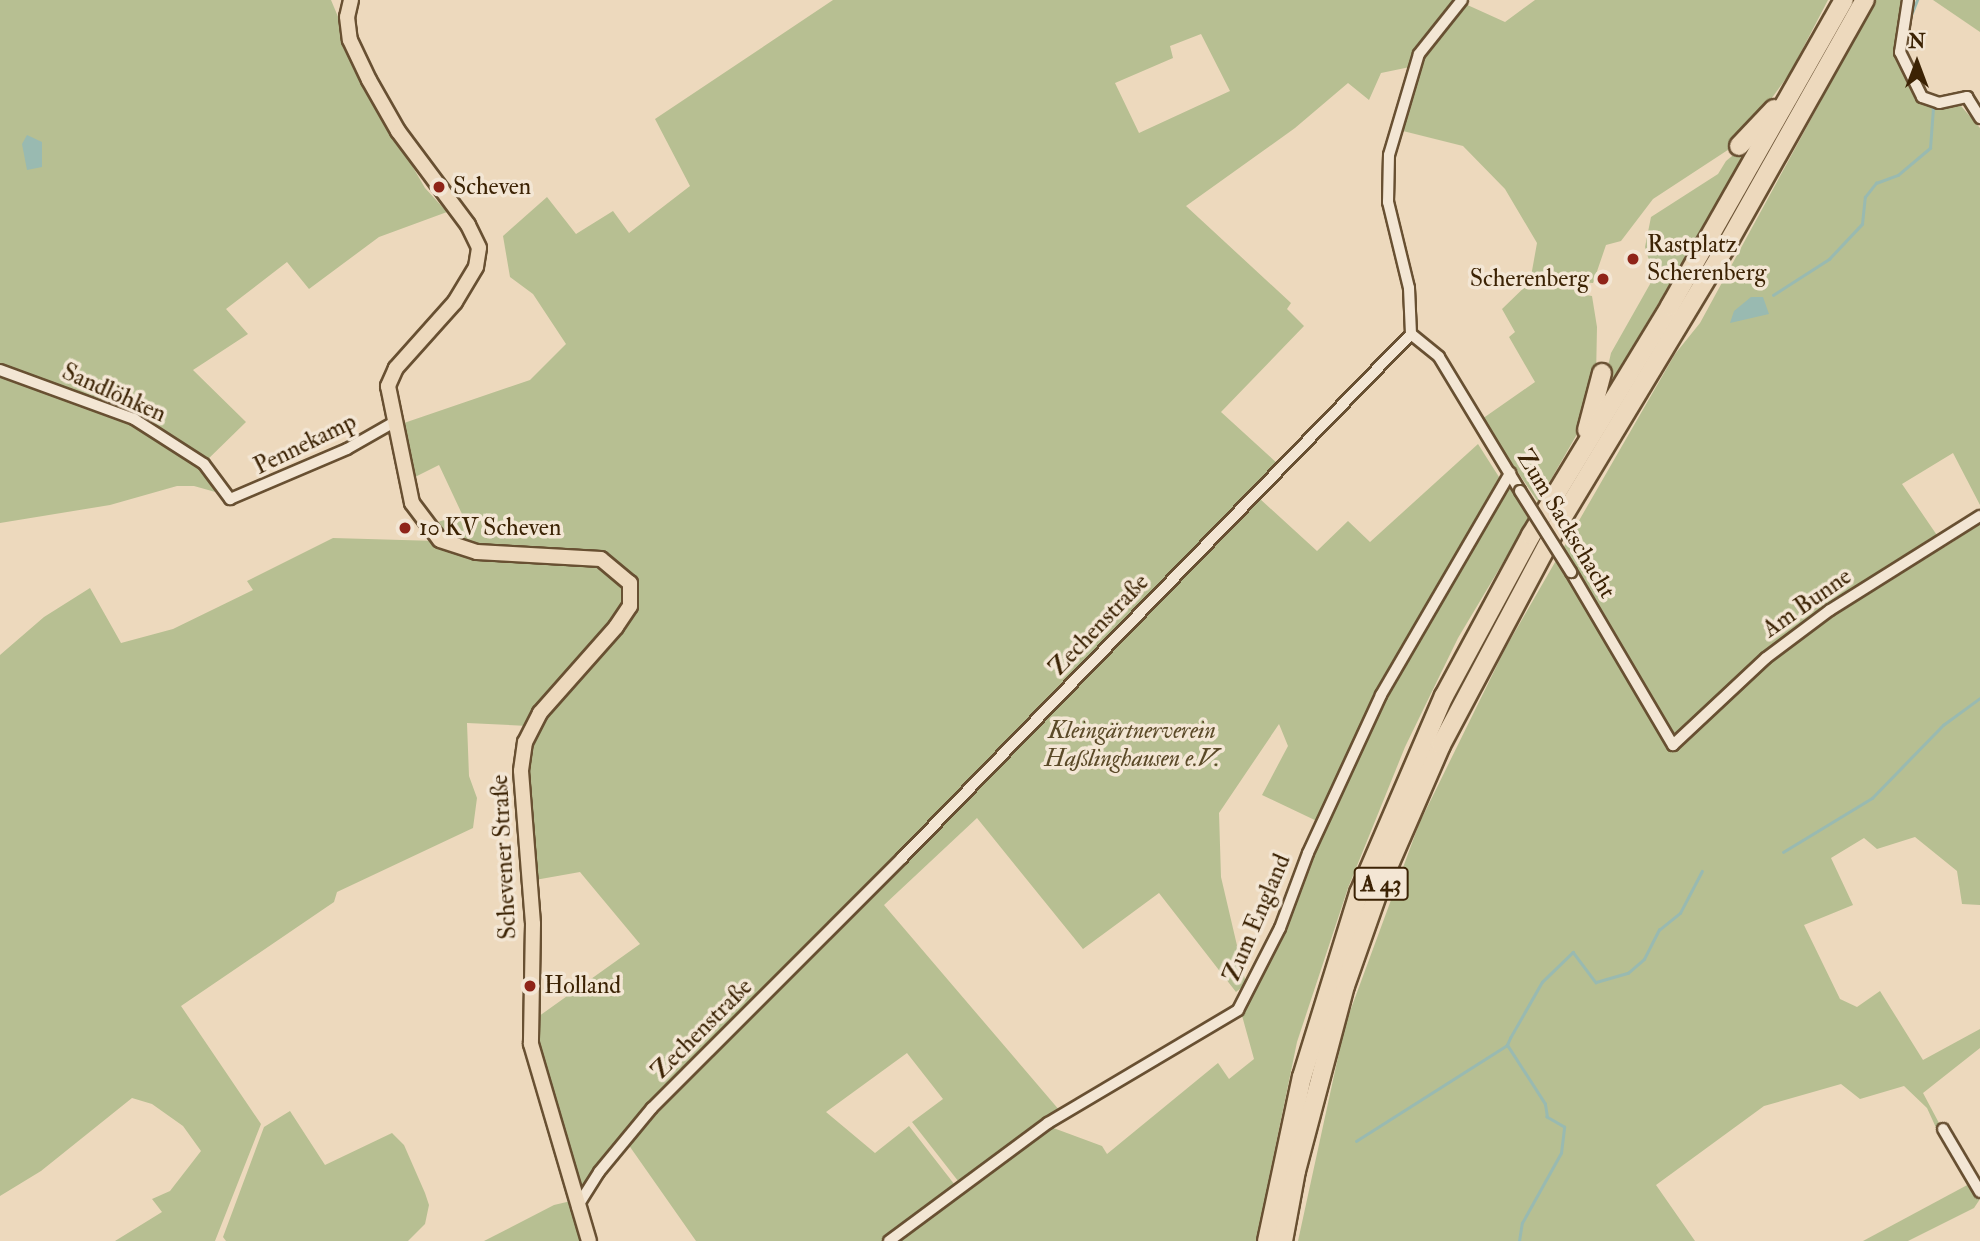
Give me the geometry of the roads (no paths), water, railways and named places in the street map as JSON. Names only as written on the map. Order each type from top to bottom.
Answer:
[{"type":"highway","name":"A 43","points":[[1268,1241],[1302,1077],[1359,893],[1444,696],[1573,466],[1817,54],[1844,0]]},
{"type":"highway","name":"A 43","points":[[1283,1241],[1296,1171],[1345,986],[1382,881],[1441,745],[1525,582],[1804,112],[1865,0]]},
{"type":"highway","points":[[1739,146],[1765,122],[1817,54]]},
{"type":"highway","points":[[1573,466],[1602,373]]},
{"type":"main road","name":"Schevener Straße","points":[[351,0],[347,17],[350,40],[369,80],[398,131],[477,241],[479,261],[464,288],[436,328],[392,375],[388,394],[412,503],[440,540],[477,552],[601,559],[630,583],[630,606],[540,713],[525,742],[521,771],[533,924],[531,1044],[589,1241]]},
{"type":"street","points":[[1411,334],[1409,288],[1388,202],[1389,155],[1419,54],[1462,0]]},
{"type":"street","points":[[1908,0],[1900,52],[1922,97],[1939,103],[1967,97],[1980,118]]},
{"type":"street","name":"Zum Sackschacht","points":[[1411,334],[1439,357],[1673,745]]},
{"type":"street","name":"Zechenstraße","points":[[577,1207],[598,1171],[652,1108],[902,858],[1411,334]]},
{"type":"street","name":"Sandlöhken","points":[[0,370],[134,419],[204,464],[230,499]]},
{"type":"street","name":"Pennekamp","points":[[230,499],[347,449],[396,421]]},
{"type":"street","name":"Zum England","points":[[889,1241],[1048,1123],[1238,1010],[1280,928],[1308,853],[1381,695],[1510,473]]},
{"type":"street","name":"Am Bunne","points":[[1673,745],[1766,658],[1830,610],[1980,516]]},
{"type":"street","points":[[1944,1129],[1980,1192]]},
{"type":"water","points":[[27,135],[42,142],[42,167],[27,170],[22,144]]},
{"type":"water","points":[[1751,297],[1763,297],[1769,314],[1730,323],[1734,311]]},
{"type":"waterway","points":[[1911,15],[1917,0]]},
{"type":"waterway","points":[[1773,295],[1829,259],[1862,224],[1865,197],[1876,183],[1898,175],[1930,148],[1933,108],[1926,104]]},
{"type":"waterway","points":[[1783,852],[1872,798],[1943,725],[1980,698]]},
{"type":"waterway","points":[[1519,1241],[1522,1223],[1561,1153],[1564,1127],[1547,1117],[1545,1104],[1507,1045],[1510,1038],[1542,982],[1573,952],[1596,982],[1628,973],[1644,959],[1659,930],[1680,913],[1702,871]]},
{"type":"waterway","points":[[1356,1141],[1507,1045]]},
{"type":"place","name":"Scheven","points":[[439,187]]},
{"type":"place","name":"Rastplatz Scherenberg","points":[[1633,259]]},
{"type":"place","name":"Scherenberg","points":[[1603,279]]},
{"type":"place","name":"10 KV Scheven","points":[[405,528]]},
{"type":"place","name":"Holland","points":[[530,986]]},
{"type":"park label","name":"Kleingärtnerverein Haßlinghausen e.V.","points":[[1132,745]]}]
